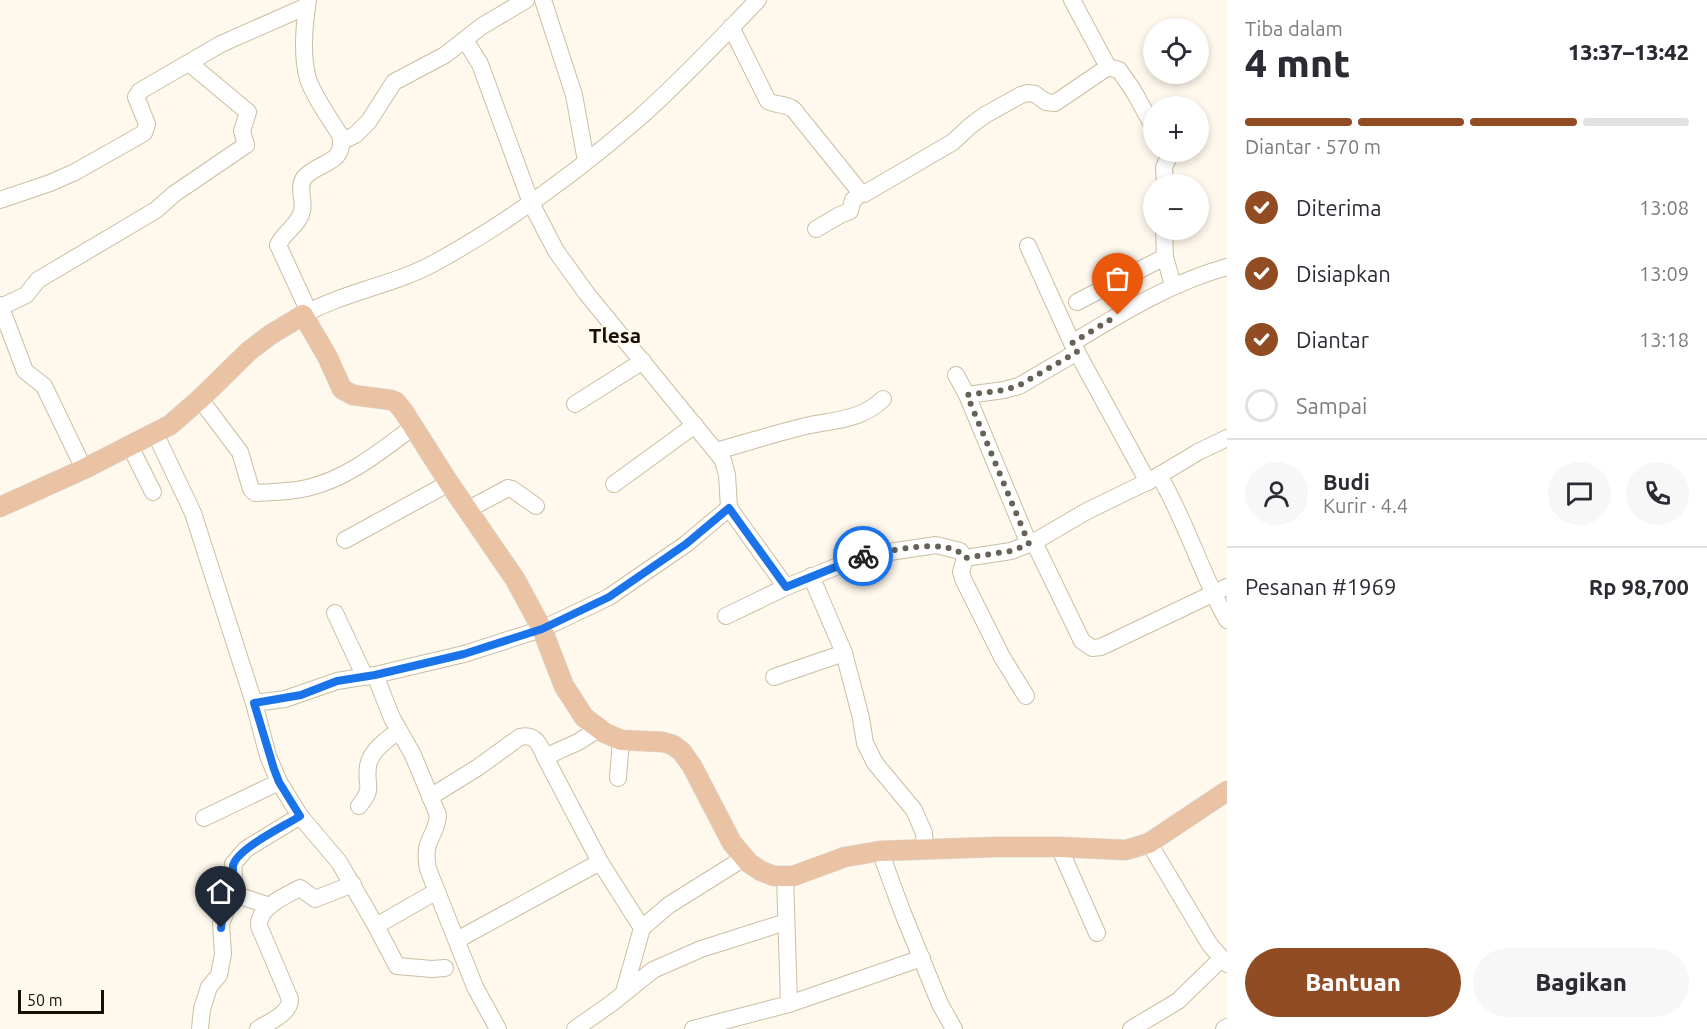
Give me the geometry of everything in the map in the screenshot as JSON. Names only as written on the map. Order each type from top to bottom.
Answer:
[{"type":"main road","points":[[0,507],[84,469],[170,425],[249,351],[306,313],[342,388],[353,395],[396,402],[515,579],[542,629],[564,686],[584,717],[599,729],[621,740],[663,742],[673,745],[682,752],[693,766],[732,843],[748,863],[761,871],[774,876],[785,876],[844,857],[880,851],[1059,847],[1126,850],[1149,843],[1227,791]]},
{"type":"street","points":[[342,141],[355,135],[369,121],[394,82],[445,55],[482,26],[526,0]]},
{"type":"street","points":[[543,0],[574,95],[586,161]]},
{"type":"street","points":[[1072,0],[1108,68]]},
{"type":"street","points":[[308,3],[304,33],[308,77],[342,141],[339,154],[335,158],[304,179],[301,191],[303,209],[300,218],[278,245],[306,313],[391,282],[438,261],[531,203],[638,119],[754,2]]},
{"type":"street","points":[[0,200],[75,172],[144,133],[147,124],[136,97],[138,93],[221,44],[308,3]]},
{"type":"street","points":[[731,27],[768,100],[788,105],[794,110],[861,193]]},
{"type":"street","points":[[465,40],[480,64],[531,203],[556,251],[716,451],[726,466],[729,508],[786,587]]},
{"type":"street","points":[[84,469],[44,386],[25,371],[0,306],[26,295],[38,280],[156,210],[174,194],[246,145],[242,131],[248,112],[189,63]]},
{"type":"street","points":[[816,229],[850,211],[853,200],[861,193],[865,194],[924,160],[954,141],[985,115],[1021,95],[1035,94],[1046,102],[1055,103],[1108,68],[1119,70],[1143,109]]},
{"type":"street","points":[[1164,240],[1165,257],[1173,285]]},
{"type":"street","points":[[1028,246],[1074,347],[1153,478],[1176,507],[1220,591],[1227,620]]},
{"type":"street","points":[[1077,302],[1165,257]]},
{"type":"street","points":[[967,395],[1018,386],[1133,306],[1173,285],[1227,267]]},
{"type":"street","points":[[574,404],[643,361]]},
{"type":"street","points":[[956,375],[967,395],[1031,543],[1082,641],[1092,648],[1101,647],[1220,591]]},
{"type":"street","points":[[200,399],[240,452],[251,489],[255,493],[279,493],[324,483],[379,453],[413,427]]},
{"type":"street","points":[[716,451],[806,426],[856,416],[874,408],[883,399]]},
{"type":"street","points":[[614,484],[695,425]]},
{"type":"street","points":[[155,433],[194,513],[254,703],[268,756],[279,782],[300,816],[339,862],[398,966],[445,968]]},
{"type":"street","points":[[965,558],[1011,551],[1031,543],[1087,510],[1226,440]]},
{"type":"street","points":[[130,446],[153,492]]},
{"type":"street","points":[[345,540],[449,483]]},
{"type":"street","points":[[467,510],[508,488],[536,506]]},
{"type":"street","points":[[254,703],[293,697],[337,681],[370,676],[464,654],[542,629],[609,597],[686,544],[729,508]]},
{"type":"street","points":[[726,616],[811,576],[863,556],[936,545],[960,551],[965,558]]},
{"type":"street","points":[[965,558],[961,572],[964,581],[1002,657],[1026,696]]},
{"type":"street","points":[[811,576],[844,653],[865,743],[875,763],[914,810],[924,833],[925,849]]},
{"type":"street","points":[[335,613],[413,755],[438,815],[437,823],[427,843],[425,855],[475,987],[495,1028]]},
{"type":"street","points":[[774,677],[844,653]]},
{"type":"street","points":[[545,757],[578,742],[599,729]]},
{"type":"street","points":[[359,806],[369,792],[368,764],[384,742],[399,731]]},
{"type":"street","points":[[430,797],[477,768],[520,737],[527,735],[533,738],[538,742],[600,862],[642,928]]},
{"type":"street","points":[[618,778],[621,740]]},
{"type":"street","points":[[204,818],[279,782]]},
{"type":"street","points":[[202,1027],[202,1009],[209,987],[219,975],[223,954],[221,924],[234,894],[233,870],[236,859],[246,849],[300,816]]},
{"type":"street","points":[[1131,1029],[1178,1001],[1224,962],[1210,945],[1149,843]]},
{"type":"street","points":[[1059,847],[1097,933]]},
{"type":"street","points":[[880,851],[940,1004],[954,1029]]},
{"type":"street","points":[[624,992],[642,928],[669,905],[744,858]]},
{"type":"street","points":[[456,939],[600,862]]},
{"type":"street","points":[[785,876],[789,1004]]},
{"type":"street","points":[[258,1029],[287,1010],[290,1003],[259,926],[260,916],[270,906],[300,888],[315,898],[353,884]]},
{"type":"street","points":[[376,926],[437,891]]},
{"type":"street","points":[[234,894],[270,906]]},
{"type":"street","points":[[575,1029],[653,970],[701,949],[786,922]]},
{"type":"street","points":[[693,1029],[789,1004],[922,958]]},
{"type":"way so far","points":[[863,556],[936,545],[960,551],[965,558],[1011,551],[1029,544],[967,395],[1018,386],[1077,352],[1072,343],[1118,315]]},
{"type":"district","name":"Tlesa","points":[[615,336]]},
{"type":"route","points":[[221,928],[222,920],[234,894],[233,864],[236,859],[246,849],[300,816],[279,782],[268,756],[254,703],[285,699],[337,681],[375,675],[464,654],[542,629],[609,597],[686,544],[729,508],[786,587],[863,556]]}]
